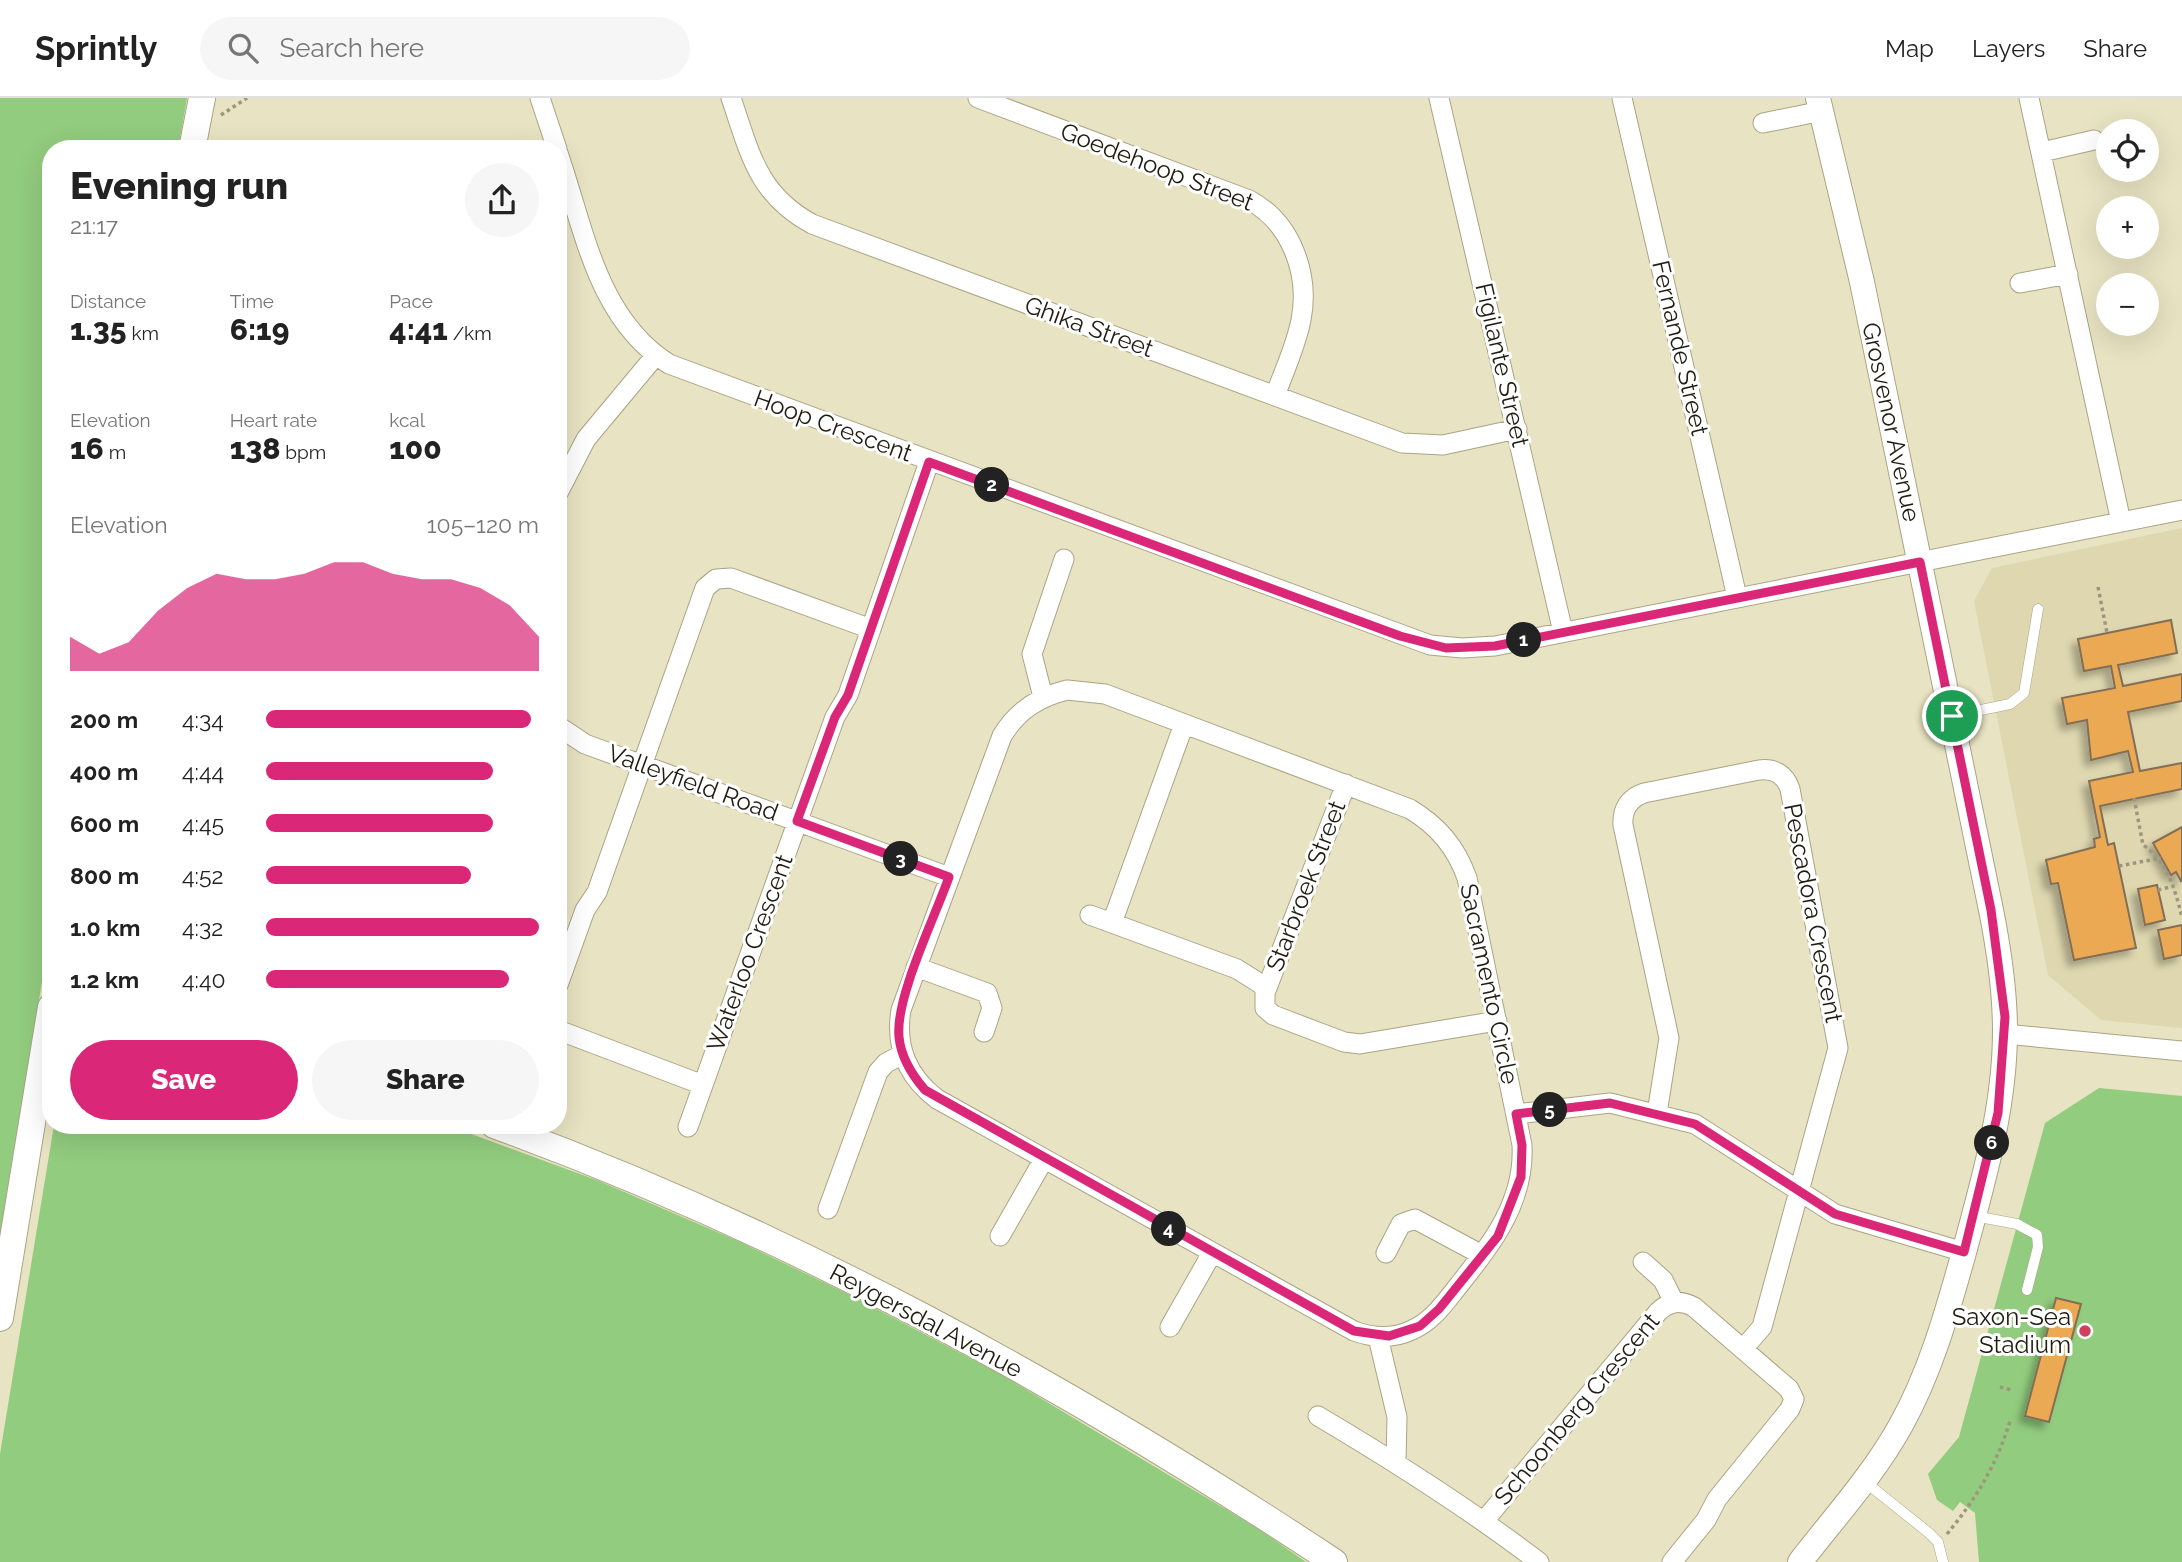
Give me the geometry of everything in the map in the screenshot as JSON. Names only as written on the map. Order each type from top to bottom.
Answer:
[{"type":"main road","points":[[194,140],[202,98]]},
{"type":"main road","points":[[0,1318],[42,1062]]},
{"type":"main road","name":"Reygersdal Avenue","points":[[516,1134],[686,1203],[888,1299],[1147,1443],[1334,1562]]},
{"type":"street","name":"Hoop Crescent","points":[[540,98],[553,140]]},
{"type":"street","name":"Ghika Street","points":[[731,98],[761,178],[776,199],[796,215],[829,230],[1414,445],[1443,445],[1517,429]]},
{"type":"street","name":"Goedehoop Street","points":[[978,98],[1249,200],[1277,220],[1294,250],[1303,301],[1298,333],[1275,396]]},
{"type":"street","name":"Figilante Street","points":[[1439,98],[1563,632]]},
{"type":"street","name":"Fernande Street","points":[[1622,98],[1737,597]]},
{"type":"street","points":[[2029,98],[2121,522]]},
{"type":"street","name":"Grosvenor Avenue","points":[[1763,123],[1820,105],[1862,282],[1997,939],[2005,1034],[1998,1113],[1964,1252],[1918,1388],[1901,1426],[1863,1481],[1800,1562]]},
{"type":"street","points":[[2042,152],[2094,140]]},
{"type":"street","name":"Hoop Crescent","points":[[567,182],[610,302],[631,333],[656,355],[678,368],[1415,641],[1446,648],[1479,648],[2182,510]]},
{"type":"street","points":[[2020,283],[2068,274]]},
{"type":"street","points":[[567,472],[586,439],[656,355]]},
{"type":"street","name":"Waterloo Crescent","points":[[688,1127],[797,821],[871,629],[929,462]]},
{"type":"street","points":[[1043,697],[1032,654],[1064,559]]},
{"type":"street","points":[[567,960],[585,910],[597,892],[644,765],[681,661],[686,634],[701,594],[710,582],[731,578],[871,629]]},
{"type":"street","name":"Sacramento Circle","points":[[1067,690],[1092,691],[1346,784],[1424,817],[1455,851],[1468,878],[1516,1114],[1522,1145],[1521,1177],[1498,1236],[1431,1318],[1400,1335],[1378,1337],[1354,1331],[937,1099],[916,1079],[903,1054],[899,1024],[916,967],[1002,736],[1019,713],[1043,697],[1067,690]]},
{"type":"street","points":[[1112,923],[1184,724]]},
{"type":"street","name":"Valleyfield Road","points":[[567,732],[585,744],[949,877]]},
{"type":"street","name":"Pescadora Crescent","points":[[1657,1113],[1670,1038],[1623,825],[1624,811],[1632,799],[1644,793],[1759,770],[1773,770],[1784,778],[1790,789],[1838,1041],[1835,1065],[1801,1191]]},
{"type":"street","name":"Starbroek Street","points":[[1267,988],[1346,784]]},
{"type":"street","points":[[1090,915],[1237,969],[1267,988],[1264,1003],[1273,1016],[1352,1044],[1368,1044],[1497,1021]]},
{"type":"street","points":[[916,967],[990,996],[992,1008],[984,1032]]},
{"type":"street","name":"Waterloo Crescent","points":[[567,1033],[703,1085]]},
{"type":"street","points":[[2005,1034],[2182,1052]]},
{"type":"street","points":[[828,1209],[878,1072],[886,1063],[903,1054]]},
{"type":"street","points":[[1516,1114],[1610,1103],[1657,1113],[1710,1130],[1846,1219],[1964,1252]]},
{"type":"street","points":[[1000,1236],[1044,1159]]},
{"type":"street","points":[[1743,1349],[1762,1327],[1801,1191]]},
{"type":"street","points":[[1386,1253],[1401,1224],[1415,1219],[1482,1255]]},
{"type":"street","points":[[1170,1327],[1212,1253]]},
{"type":"street","name":"Schoonberg Crescent","points":[[1643,1262],[1663,1280],[1674,1302]]},
{"type":"street","name":"Schoonberg Crescent","points":[[1485,1521],[1658,1312],[1674,1302],[1694,1307],[1794,1395],[1793,1404],[1717,1499],[1706,1520],[1672,1562]]},
{"type":"street","points":[[1378,1337],[1397,1417],[1396,1462]]},
{"type":"street","name":"Schoonberg Crescent","points":[[1318,1416],[1396,1462],[1485,1521],[1539,1562]]},
{"type":"lane","points":[[1952,716],[2010,704],[2024,693],[2038,609]]},
{"type":"lane","points":[[1973,1215],[2017,1224],[2037,1235],[2038,1247],[2027,1290]]},
{"type":"lane","points":[[1863,1481],[1938,1542],[1943,1562]]},
{"type":"path","points":[[2098,587],[2107,633]]},
{"type":"path","points":[[2134,798],[2143,845],[2160,858],[2174,886],[2182,918]]},
{"type":"path","points":[[2119,866],[2160,858]]},
{"type":"path","points":[[2158,890],[2174,886]]},
{"type":"path","points":[[2000,1387],[2011,1391]]},
{"type":"path","points":[[1938,1542],[1967,1509],[1980,1489],[1999,1457],[2010,1421]]},
{"type":"shaded area","points":[[2182,528],[2182,1028],[2101,1020],[2048,975],[1974,601],[1992,568]]},
{"type":"green space","points":[[0,98],[187,98],[180,140],[42,140],[42,982],[0,1236]]},
{"type":"green space","name":"Saxon-Sea Stadium","points":[[2099,1088],[2182,1096],[2182,1562],[1979,1562],[1975,1513],[1960,1502],[1953,1511],[1937,1500],[1928,1474],[1959,1437],[2045,1123]]},
{"type":"green space","points":[[53,1134],[471,1134],[599,1181],[738,1241],[850,1295],[1002,1375],[1257,1528],[1306,1562],[0,1562],[0,1454]]},
{"type":"building","points":[[2171,620],[2177,653],[2118,665],[2123,686],[2182,674],[2182,701],[2128,712],[2140,771],[2182,763],[2182,789],[2100,806],[2108,845],[2114,843],[2136,948],[2074,960],[2058,883],[2051,884],[2046,860],[2095,847],[2094,839],[2100,837],[2089,781],[2133,772],[2128,751],[2091,760],[2087,720],[2067,724],[2062,698],[2115,688],[2111,666],[2084,671],[2078,639]]},
{"type":"building","points":[[2182,827],[2181,881],[2176,872],[2171,875],[2153,843]]},
{"type":"building","points":[[2157,885],[2165,920],[2145,925],[2138,889]]},
{"type":"building","points":[[2182,925],[2182,955],[2164,959],[2158,930]]},
{"type":"building","points":[[2056,1298],[2081,1304],[2049,1422],[2025,1416]]},
{"type":"place","name":"Saxon-Sea Stadium","points":[[2085,1331]]},
{"type":"route","points":[[929,462],[1400,636],[1446,648],[1495,646],[1920,562],[1952,716],[1997,939],[2005,1017],[2005,1051],[1998,1113],[1964,1252],[1835,1214],[1710,1130],[1695,1124],[1610,1103],[1516,1114],[1522,1145],[1521,1177],[1498,1236],[1431,1318],[1400,1335],[1378,1337],[1354,1331],[925,1090],[908,1067],[899,1040],[899,1024],[901,1010],[949,877],[797,821],[835,717],[848,695],[929,462]]}]
